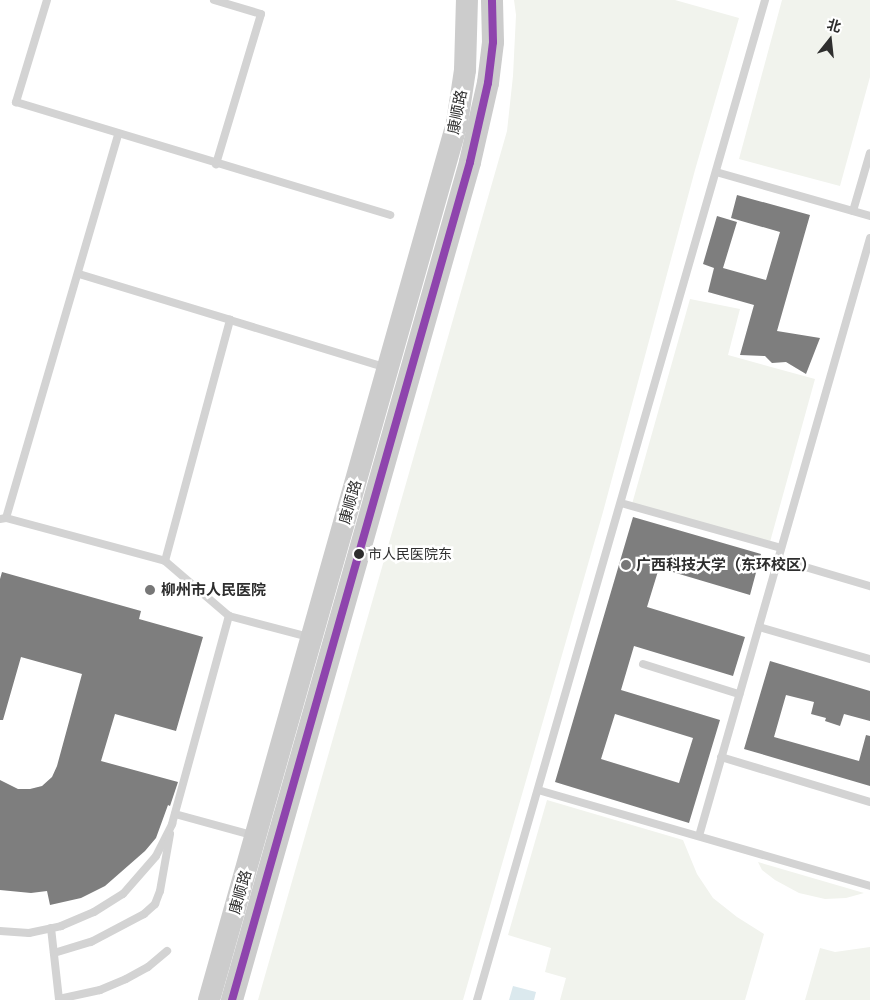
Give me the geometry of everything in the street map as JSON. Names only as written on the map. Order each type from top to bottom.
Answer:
[{"type":"main road","name":"康顺路","points":[[209,1000],[457,123],[465,70],[467,0]]},
{"type":"main road","name":"康顺路","points":[[232,1000],[470,162],[488,83],[493,42],[492,0]]},
{"type":"lane","points":[[47,0],[16,102],[216,164],[390,215]]},
{"type":"lane","points":[[214,0],[262,14],[216,164]]},
{"type":"lane","points":[[477,1000],[765,0]]},
{"type":"lane","points":[[118,134],[79,274],[3,518],[165,561],[229,616],[312,638]]},
{"type":"lane","points":[[854,211],[870,153]]},
{"type":"lane","points":[[716,172],[870,216]]},
{"type":"lane","points":[[699,836],[870,238]]},
{"type":"lane","points":[[79,274],[388,369]]},
{"type":"lane","points":[[165,561],[230,320]]},
{"type":"lane","points":[[621,504],[781,548]]},
{"type":"lane","points":[[778,559],[870,586]]},
{"type":"lane","points":[[54,953],[100,938],[144,914],[155,904],[160,891],[172,824],[229,616]]},
{"type":"lane","points":[[759,627],[870,659]]},
{"type":"lane","points":[[643,664],[739,694]]},
{"type":"lane","points":[[722,757],[870,802]]},
{"type":"lane","points":[[538,790],[870,886]]},
{"type":"lane","points":[[175,814],[256,836]]},
{"type":"lane","points":[[0,932],[29,934],[51,928],[94,912],[123,894],[156,856],[172,824]]},
{"type":"lane","points":[[51,928],[59,999],[100,990],[126,979],[148,967],[167,951]]},
{"type":"shaded area","points":[[514,0],[675,0],[739,18],[695,170],[603,512],[463,1000],[258,1000],[507,131],[513,76],[516,15]]},
{"type":"shaded area","points":[[782,0],[870,0],[870,77],[840,186],[739,159]]},
{"type":"shaded area","points":[[690,299],[740,309],[728,355],[815,379],[770,542],[632,504]]},
{"type":"shaded area","points":[[547,800],[683,840],[697,874],[713,898],[737,917],[764,934],[745,1000],[560,1000],[566,978],[545,972],[551,948],[508,935]]},
{"type":"shaded area","points":[[758,862],[864,893],[846,898],[825,899],[799,893],[775,880],[762,870]]},
{"type":"shaded area","points":[[870,947],[870,1000],[805,1000],[820,948],[835,952]]},
{"type":"shaded area","points":[[513,986],[536,992],[534,1000],[509,1000]]},
{"type":"building","points":[[737,195],[810,215],[777,331],[820,338],[806,374],[786,362],[772,363],[765,356],[740,355],[754,305],[708,292],[714,268],[703,264],[717,216],[737,222],[723,268],[766,280],[780,232],[731,218]]},
{"type":"building","points":[[633,517],[761,554],[750,595],[659,568],[647,607],[745,637],[733,676],[634,646],[621,690],[720,720],[689,823],[555,782]],"holes":[[[615,714],[693,738],[679,783],[601,759]]]},
{"type":"building","name":"柳州市人民医院","points":[[2,572],[141,611],[139,619],[203,637],[176,731],[115,714],[101,761],[178,782],[156,838],[145,851],[105,886],[81,898],[50,905],[47,891],[31,893],[0,890],[0,780],[18,789],[30,789],[42,786],[52,777],[57,766],[82,674],[21,657],[3,720],[0,720],[0,579]]},
{"type":"building","points":[[770,661],[870,691],[870,721],[844,714],[840,726],[825,721],[826,718],[811,714],[814,702],[786,695],[774,737],[859,761],[866,735],[870,736],[870,786],[744,749]]},
{"type":"transit line","points":[[232,1000],[470,162],[488,83],[493,42],[492,0]]},
{"type":"place","name":"市人民医院东","points":[[359,554]]},
{"type":"place","name":"广西科技大学（东环校区）","points":[[626,565]]},
{"type":"place","name":"柳州市人民医院","points":[[150,590]]}]
